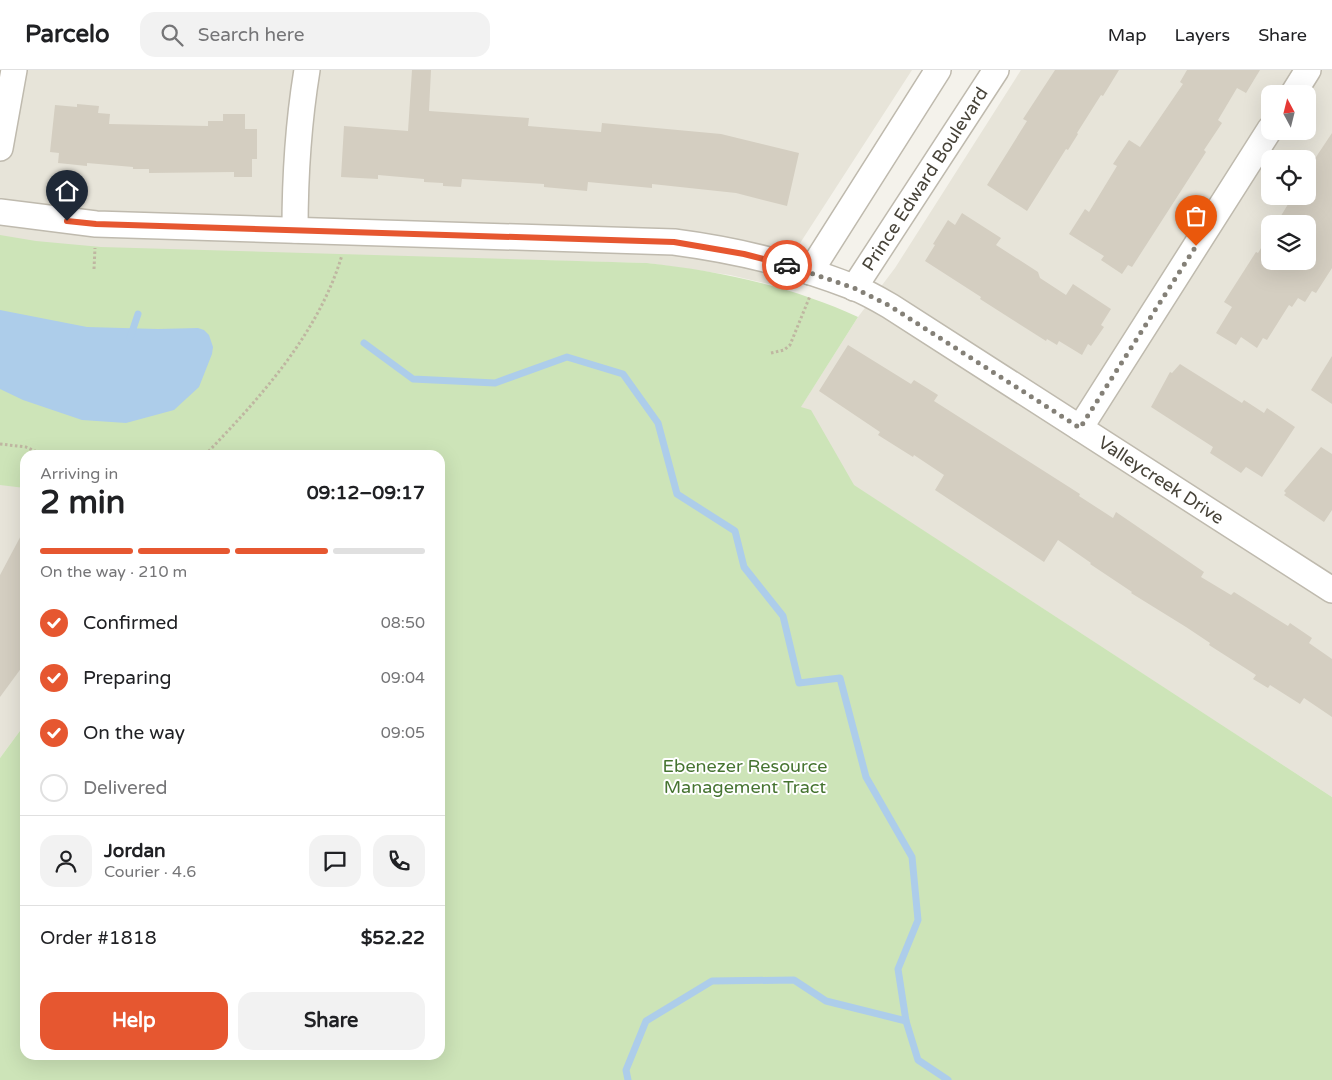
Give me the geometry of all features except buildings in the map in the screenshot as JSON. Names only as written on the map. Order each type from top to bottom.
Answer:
[{"type":"street","points":[[0,148],[14,70]]},
{"type":"street","points":[[295,230],[298,138],[307,70]]},
{"type":"street","points":[[810,283],[938,70]]},
{"type":"street","name":"Prince Edward Boulevard","points":[[854,288],[996,70]]},
{"type":"street","points":[[1298,85],[1308,70]]},
{"type":"street","points":[[1080,428],[1263,140]]},
{"type":"street","name":"Valleycreek Drive","points":[[0,212],[96,224],[674,242],[744,254],[810,283],[854,288],[890,306],[1331,589]]},
{"type":"path","points":[[94,269],[96,244]]},
{"type":"path","points":[[210,450],[232,428],[286,363],[319,310],[335,278],[342,253]]},
{"type":"path","points":[[771,353],[784,350],[790,345],[810,283]]},
{"type":"path","points":[[0,444],[26,447],[33,450]]},
{"type":"shaded area","points":[[0,70],[912,70],[773,285],[730,275],[647,263],[373,256],[34,450],[20,450],[20,731],[0,758]]},
{"type":"shaded area","points":[[1021,70],[1332,70],[1332,797],[781,438],[858,317],[895,268]]},
{"type":"green space","name":"Ebenezer Resource Management Tract","points":[[0,235],[36,241],[101,247],[647,263],[701,270],[755,281],[833,306],[858,317],[801,407],[811,410],[854,485],[1332,797],[1332,1080],[0,1080],[0,758],[20,731],[20,1060],[445,1060],[445,450],[20,450],[20,487],[0,485]]},
{"type":"water","points":[[0,310],[87,327],[198,328],[204,330],[209,335],[213,347],[212,354],[199,387],[174,410],[126,423],[82,420],[23,400],[0,389]]},
{"type":"waterway","points":[[130,338],[138,314]]},
{"type":"waterway","points":[[364,343],[413,379],[495,383],[567,357],[623,374],[658,423],[677,494],[735,531],[744,567],[783,616],[799,683],[840,678],[866,777],[912,857],[918,920],[898,969],[906,1021],[918,1060],[948,1080]]},
{"type":"waterway","points":[[628,1080],[626,1070],[646,1021],[712,981],[794,980],[826,1001],[906,1021]]},
{"type":"way so far","points":[[787,265],[854,288],[890,306],[1080,428],[1196,246]]},
{"type":"route","points":[[67,221],[96,224],[674,242],[709,246],[787,265]]}]
